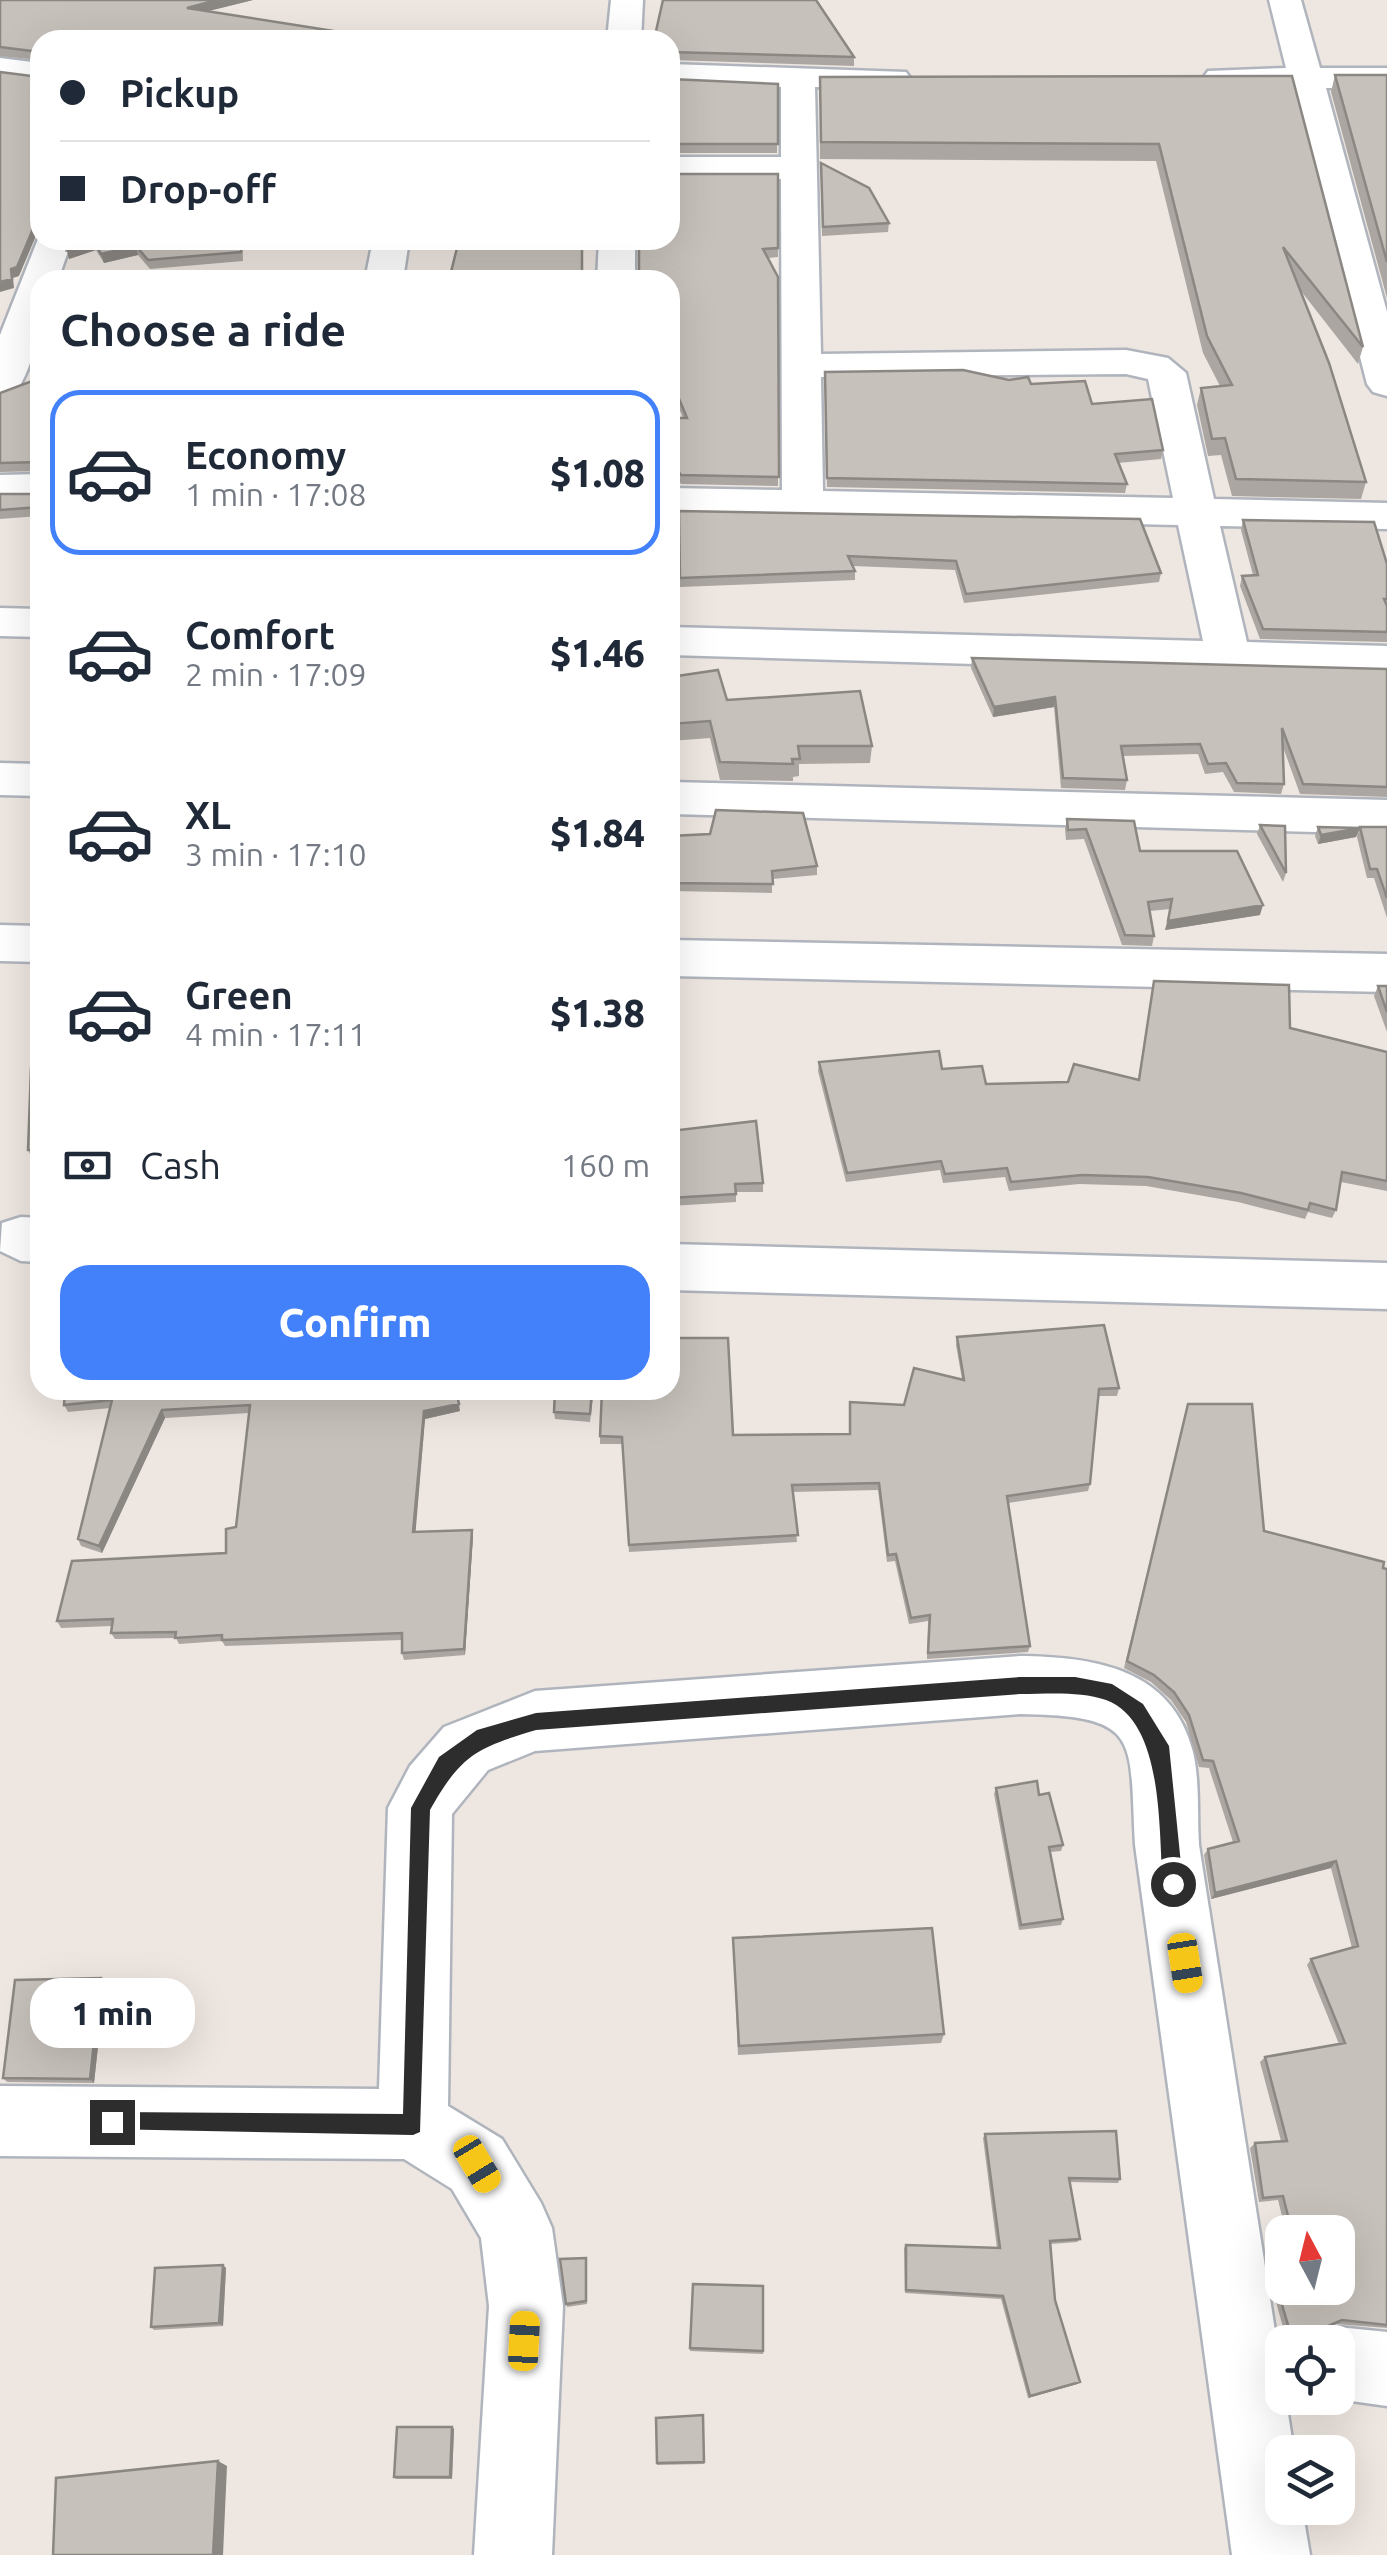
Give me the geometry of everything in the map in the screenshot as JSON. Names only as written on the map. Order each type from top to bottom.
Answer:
[{"type":"street","points":[[625,30],[627,0]]},
{"type":"street","points":[[1286,0],[1387,384]]},
{"type":"street","points":[[0,68],[30,72]]},
{"type":"street","points":[[680,74],[798,80],[934,79]]},
{"type":"street","points":[[1188,78],[1387,78]]},
{"type":"street","points":[[798,80],[803,505]]},
{"type":"street","points":[[680,168],[799,168]]},
{"type":"street","points":[[0,387],[30,327]]},
{"type":"street","points":[[802,366],[1126,362],[1154,366],[1166,374],[1228,657]]},
{"type":"street","points":[[0,488],[30,487]]},
{"type":"street","points":[[680,502],[1387,516]]},
{"type":"street","points":[[0,622],[30,623]]},
{"type":"street","points":[[680,640],[1387,661]]},
{"type":"street","points":[[0,779],[30,780]]},
{"type":"street","points":[[680,798],[1387,816]]},
{"type":"street","points":[[0,943],[30,944]]},
{"type":"street","points":[[680,958],[1387,973]]},
{"type":"street","points":[[680,1267],[1387,1286]]},
{"type":"street","points":[[413,2124],[420,1808],[446,1763],[483,1736],[536,1722],[1020,1685],[1075,1686],[1112,1693],[1136,1710],[1160,1746],[1167,1845],[1263,2357],[1271,2555]]},
{"type":"street","points":[[0,2121],[413,2124],[477,2164],[516,2228],[526,2306],[513,2555]]},
{"type":"street","points":[[1355,2366],[1387,2369]]},
{"type":"building","points":[[0,0],[217,0],[187,8],[327,30],[30,30],[30,51],[0,47]]},
{"type":"building","points":[[663,0],[816,0],[854,57],[680,52],[680,30],[656,30]]},
{"type":"building","points":[[0,72],[30,76],[30,236],[17,267],[11,269],[12,279],[0,282]]},
{"type":"building","points":[[1335,75],[1387,75],[1387,262]]},
{"type":"building","points":[[1292,76],[1363,347],[1283,247],[1329,363],[1366,482],[1236,479],[1225,438],[1212,439],[1201,388],[1232,385],[1207,336],[1159,144],[821,142],[820,77]]},
{"type":"building","points":[[680,79],[778,84],[778,144],[680,144]]},
{"type":"building","points":[[821,163],[869,188],[889,223],[823,227]]},
{"type":"building","points":[[680,174],[778,174],[778,248],[763,249],[778,277],[779,477],[680,474],[680,418],[687,418],[680,401],[680,270],[639,270],[639,250],[680,250]]},
{"type":"building","points":[[139,250],[241,250],[241,252],[148,260]]},
{"type":"building","points":[[456,250],[582,250],[582,270],[452,270]]},
{"type":"building","points":[[963,370],[1009,380],[1028,377],[1031,384],[1085,381],[1092,404],[1152,399],[1163,450],[1115,454],[1127,484],[827,478],[825,372]]},
{"type":"building","points":[[30,382],[30,462],[0,463],[0,393]]},
{"type":"building","points":[[0,494],[30,494],[30,508],[0,510]]},
{"type":"building","points":[[680,511],[1140,519],[1161,573],[966,594],[956,561],[848,556],[855,571],[680,578]]},
{"type":"building","points":[[1243,520],[1374,522],[1387,564],[1387,632],[1263,629],[1242,576],[1258,575]]},
{"type":"building","points":[[972,658],[1387,669],[1387,787],[1303,784],[1282,728],[1284,784],[1237,783],[1226,763],[1208,764],[1200,744],[1121,746],[1127,780],[1063,778],[1055,697],[994,707]]},
{"type":"building","points":[[718,670],[727,700],[860,691],[872,746],[798,746],[800,759],[792,759],[793,764],[720,762],[710,721],[680,723],[680,676]]},
{"type":"building","points":[[716,810],[803,813],[817,866],[772,871],[773,884],[680,883],[680,836],[710,834]]},
{"type":"building","points":[[1067,819],[1134,821],[1140,851],[1237,851],[1263,905],[1168,921],[1172,899],[1148,902],[1154,936],[1125,935],[1086,829],[1068,830]]},
{"type":"building","points":[[1260,825],[1285,826],[1286,873]]},
{"type":"building","points":[[1318,827],[1360,828],[1321,835]]},
{"type":"building","points":[[1360,827],[1387,827],[1387,898],[1377,869],[1370,869]]},
{"type":"building","points":[[1154,981],[1289,985],[1290,1028],[1387,1052],[1387,1181],[1342,1172],[1336,1210],[1310,1203],[1308,1210],[1241,1193],[1148,1177],[1082,1175],[1011,1182],[1007,1168],[945,1174],[941,1161],[847,1173],[819,1062],[939,1051],[942,1069],[982,1066],[986,1084],[1068,1082],[1074,1064],[1139,1080]]},
{"type":"building","points":[[1378,986],[1387,986],[1387,1012]]},
{"type":"building","points":[[756,1121],[763,1183],[735,1184],[736,1194],[680,1197],[680,1130]]},
{"type":"building","points":[[1104,1325],[1119,1388],[1099,1389],[1090,1484],[1007,1496],[1030,1646],[928,1653],[930,1615],[911,1618],[896,1554],[888,1555],[879,1483],[792,1485],[798,1535],[629,1545],[622,1437],[600,1436],[602,1400],[680,1400],[680,1338],[728,1338],[733,1435],[850,1434],[850,1402],[904,1405],[914,1368],[964,1380],[957,1337]]},
{"type":"building","points":[[64,1400],[112,1400],[64,1405]]},
{"type":"building","points":[[112,1400],[458,1400],[459,1404],[424,1411],[413,1532],[472,1530],[464,1649],[402,1653],[402,1633],[222,1640],[222,1635],[175,1638],[176,1632],[111,1633],[113,1619],[57,1621],[72,1561],[226,1553],[226,1529],[236,1527],[250,1405],[162,1410],[99,1546],[78,1539]]},
{"type":"building","points":[[555,1400],[591,1400],[590,1414],[554,1412]]},
{"type":"building","points":[[1188,1404],[1252,1404],[1264,1531],[1384,1562],[1383,1568],[1387,1569],[1387,2325],[1342,2320],[1330,2325],[1288,2325],[1282,2305],[1355,2305],[1355,2215],[1288,2215],[1283,2196],[1263,2198],[1255,2143],[1287,2141],[1265,2057],[1345,2043],[1311,1959],[1358,1946],[1336,1861],[1215,1893],[1208,1849],[1239,1841],[1213,1761],[1203,1760],[1189,1715],[1174,1692],[1154,1675],[1127,1661]]},
{"type":"building","points":[[1037,1781],[1039,1795],[1049,1793],[1063,1845],[1049,1847],[1063,1919],[1021,1925],[996,1788]]},
{"type":"building","points":[[932,1928],[944,2034],[739,2046],[733,1938]]},
{"type":"building","points":[[101,1978],[90,2079],[3,2078],[15,1980]]},
{"type":"building","points":[[1116,2131],[1120,2179],[1069,2178],[1080,2239],[1050,2241],[1055,2300],[1080,2382],[1030,2396],[1003,2296],[906,2290],[906,2245],[1000,2248],[985,2134]]},
{"type":"building","points":[[586,2258],[586,2301],[566,2304],[560,2259]]},
{"type":"building","points":[[223,2265],[219,2323],[151,2327],[155,2268]]},
{"type":"building","points":[[693,2284],[763,2286],[763,2351],[690,2348]]},
{"type":"building","points":[[703,2415],[704,2462],[657,2463],[656,2418]]},
{"type":"building","points":[[397,2427],[452,2427],[450,2477],[394,2477]]},
{"type":"building","points":[[218,2461],[213,2555],[53,2555],[56,2478]]},
{"type":"route","points":[[112,2122],[413,2124],[420,1808],[446,1763],[483,1736],[536,1722],[1020,1685],[1075,1686],[1112,1693],[1136,1710],[1160,1746],[1173,1884]]}]
